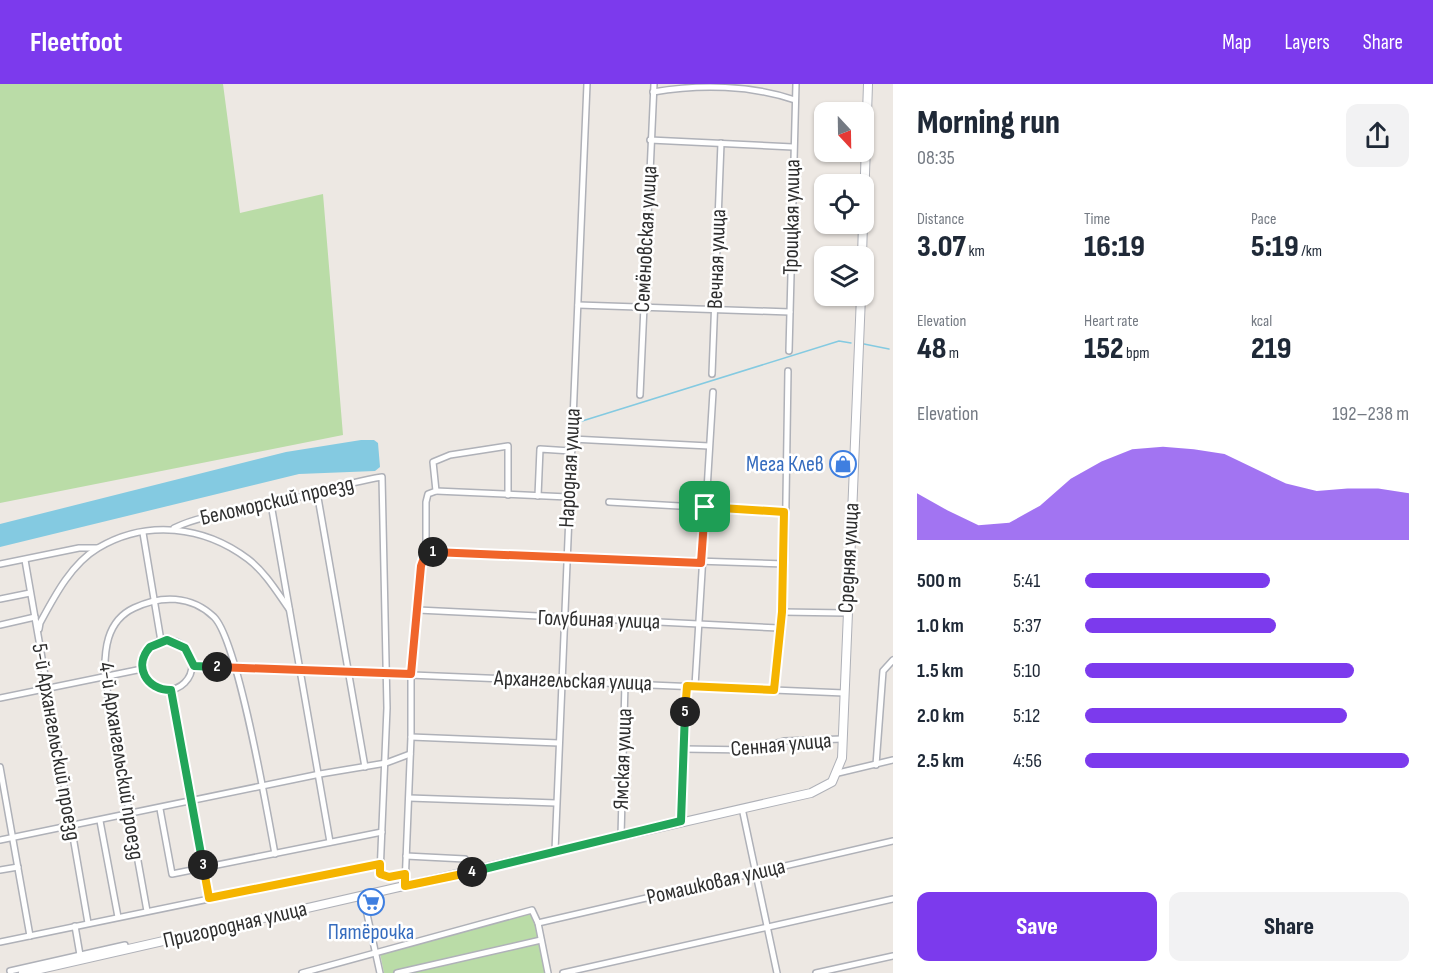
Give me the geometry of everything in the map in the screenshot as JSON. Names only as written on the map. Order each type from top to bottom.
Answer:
[{"type":"street","name":"Народная улица","points":[[555,851],[587,84]]},
{"type":"street","name":"Семёновская улица","points":[[640,395],[654,84]]},
{"type":"street","name":"Троицкая улица","points":[[789,351],[796,84]]},
{"type":"street","points":[[865,174],[868,84]]},
{"type":"street","points":[[653,92],[691,87],[722,87],[776,93],[795,100]]},
{"type":"street","points":[[650,140],[793,147]]},
{"type":"street","name":"Вечная улица","points":[[712,375],[721,143]]},
{"type":"street","points":[[578,305],[790,312]]},
{"type":"street","name":"Средняя улица","points":[[832,782],[838,773],[842,739],[861,306]]},
{"type":"street","points":[[774,690],[782,612],[788,371]]},
{"type":"street","points":[[695,686],[713,392]]},
{"type":"street","points":[[572,439],[709,446]]},
{"type":"street","points":[[436,491],[433,462],[450,454],[508,446],[508,495]]},
{"type":"street","points":[[538,496],[539,451],[542,448],[571,451]]},
{"type":"street","name":"Беломорский проезд","points":[[0,564],[79,548],[97,548],[143,533],[174,528],[190,521],[271,504],[317,492],[327,487],[382,477],[385,673]]},
{"type":"street","points":[[405,886],[411,674],[421,566],[426,552],[428,494],[436,491],[568,497]]},
{"type":"street","points":[[317,492],[364,767]]},
{"type":"street","points":[[609,502],[784,512]]},
{"type":"street","points":[[271,504],[320,774],[330,842]]},
{"type":"street","name":"Беломорский проезд","points":[[174,528],[194,532],[232,549],[250,561],[290,610]]},
{"type":"street","points":[[143,533],[161,641]]},
{"type":"street","name":"Беломорский проезд","points":[[38,642],[40,623],[60,587],[97,548]]},
{"type":"street","points":[[426,552],[784,564]]},
{"type":"street","name":"5-й Архангельский проезд","points":[[25,560],[88,924]]},
{"type":"street","points":[[0,599],[30,593]]},
{"type":"street","points":[[154,599],[182,600],[193,604],[214,618],[225,632],[262,787],[275,854]]},
{"type":"street","name":"4-й Архангельский проезд","points":[[147,911],[105,678],[103,652],[111,630],[129,611],[154,599]]},
{"type":"street","name":"Голубиная улица","points":[[418,610],[779,628]]},
{"type":"street","points":[[782,612],[846,613]]},
{"type":"street","points":[[0,625],[35,617]]},
{"type":"street","points":[[161,641],[180,644],[189,654],[194,666],[183,684],[171,690],[155,688],[144,676],[142,669],[146,651],[161,641]]},
{"type":"street","points":[[876,765],[883,671],[893,660]]},
{"type":"street","points":[[194,666],[385,673],[386,763],[380,874],[389,877],[405,874]]},
{"type":"street","points":[[0,698],[142,669]]},
{"type":"street","name":"Архангельская улица","points":[[385,673],[844,693]]},
{"type":"street","name":"Ямская улица","points":[[621,836],[625,683]]},
{"type":"street","points":[[681,821],[687,686]]},
{"type":"street","points":[[171,690],[209,898]]},
{"type":"street","points":[[411,737],[559,743]]},
{"type":"street","name":"Сенная улица","points":[[683,749],[750,750],[784,741],[842,739]]},
{"type":"street","points":[[0,840],[160,809],[320,774],[386,763],[410,754]]},
{"type":"street","points":[[838,773],[893,760]]},
{"type":"street","points":[[0,767],[30,936]]},
{"type":"street","name":"Пригородная улица","points":[[23,973],[811,793],[832,782]]},
{"type":"street","points":[[409,798],[556,803]]},
{"type":"street","points":[[742,808],[777,973]]},
{"type":"street","points":[[160,809],[172,874],[382,832]]},
{"type":"street","points":[[100,821],[118,917]]},
{"type":"street","name":"Ромашковая улица","points":[[538,923],[893,842]]},
{"type":"street","points":[[406,856],[465,859]]},
{"type":"street","points":[[0,941],[380,864]]},
{"type":"street","points":[[0,870],[18,867]]},
{"type":"street","points":[[363,896],[380,973]]},
{"type":"street","points":[[563,973],[893,899]]},
{"type":"street","points":[[302,973],[532,910],[538,923],[548,973]]},
{"type":"street","points":[[75,926],[80,955]]},
{"type":"street","points":[[397,973],[541,940]]},
{"type":"street","points":[[10,971],[125,945]]},
{"type":"street","points":[[816,973],[893,956]]},
{"type":"green space","points":[[0,84],[223,84],[240,213],[323,194],[343,435],[0,503]]},
{"type":"green space","points":[[532,910],[548,973],[384,973],[380,953]]},
{"type":"water","points":[[374,440],[378,443],[380,467],[375,471],[299,474],[0,547],[0,524],[286,452]]},
{"type":"waterway","points":[[579,422],[839,341],[851,343]]},
{"type":"waterway","points":[[864,344],[889,349]]},
{"type":"place","name":"Мега Клев","points":[[843,464]]},
{"type":"place","name":"Пятёрочка","points":[[371,902]]},
{"type":"route","points":[[705,507],[784,512],[782,612],[774,690],[687,686],[681,821],[405,886],[405,874],[389,877],[380,874],[380,864],[209,898],[171,690],[155,688],[144,676],[142,669],[146,651],[155,643],[167,640],[180,644],[189,654],[194,666],[411,674],[421,566],[426,552],[701,563],[705,507]]}]
